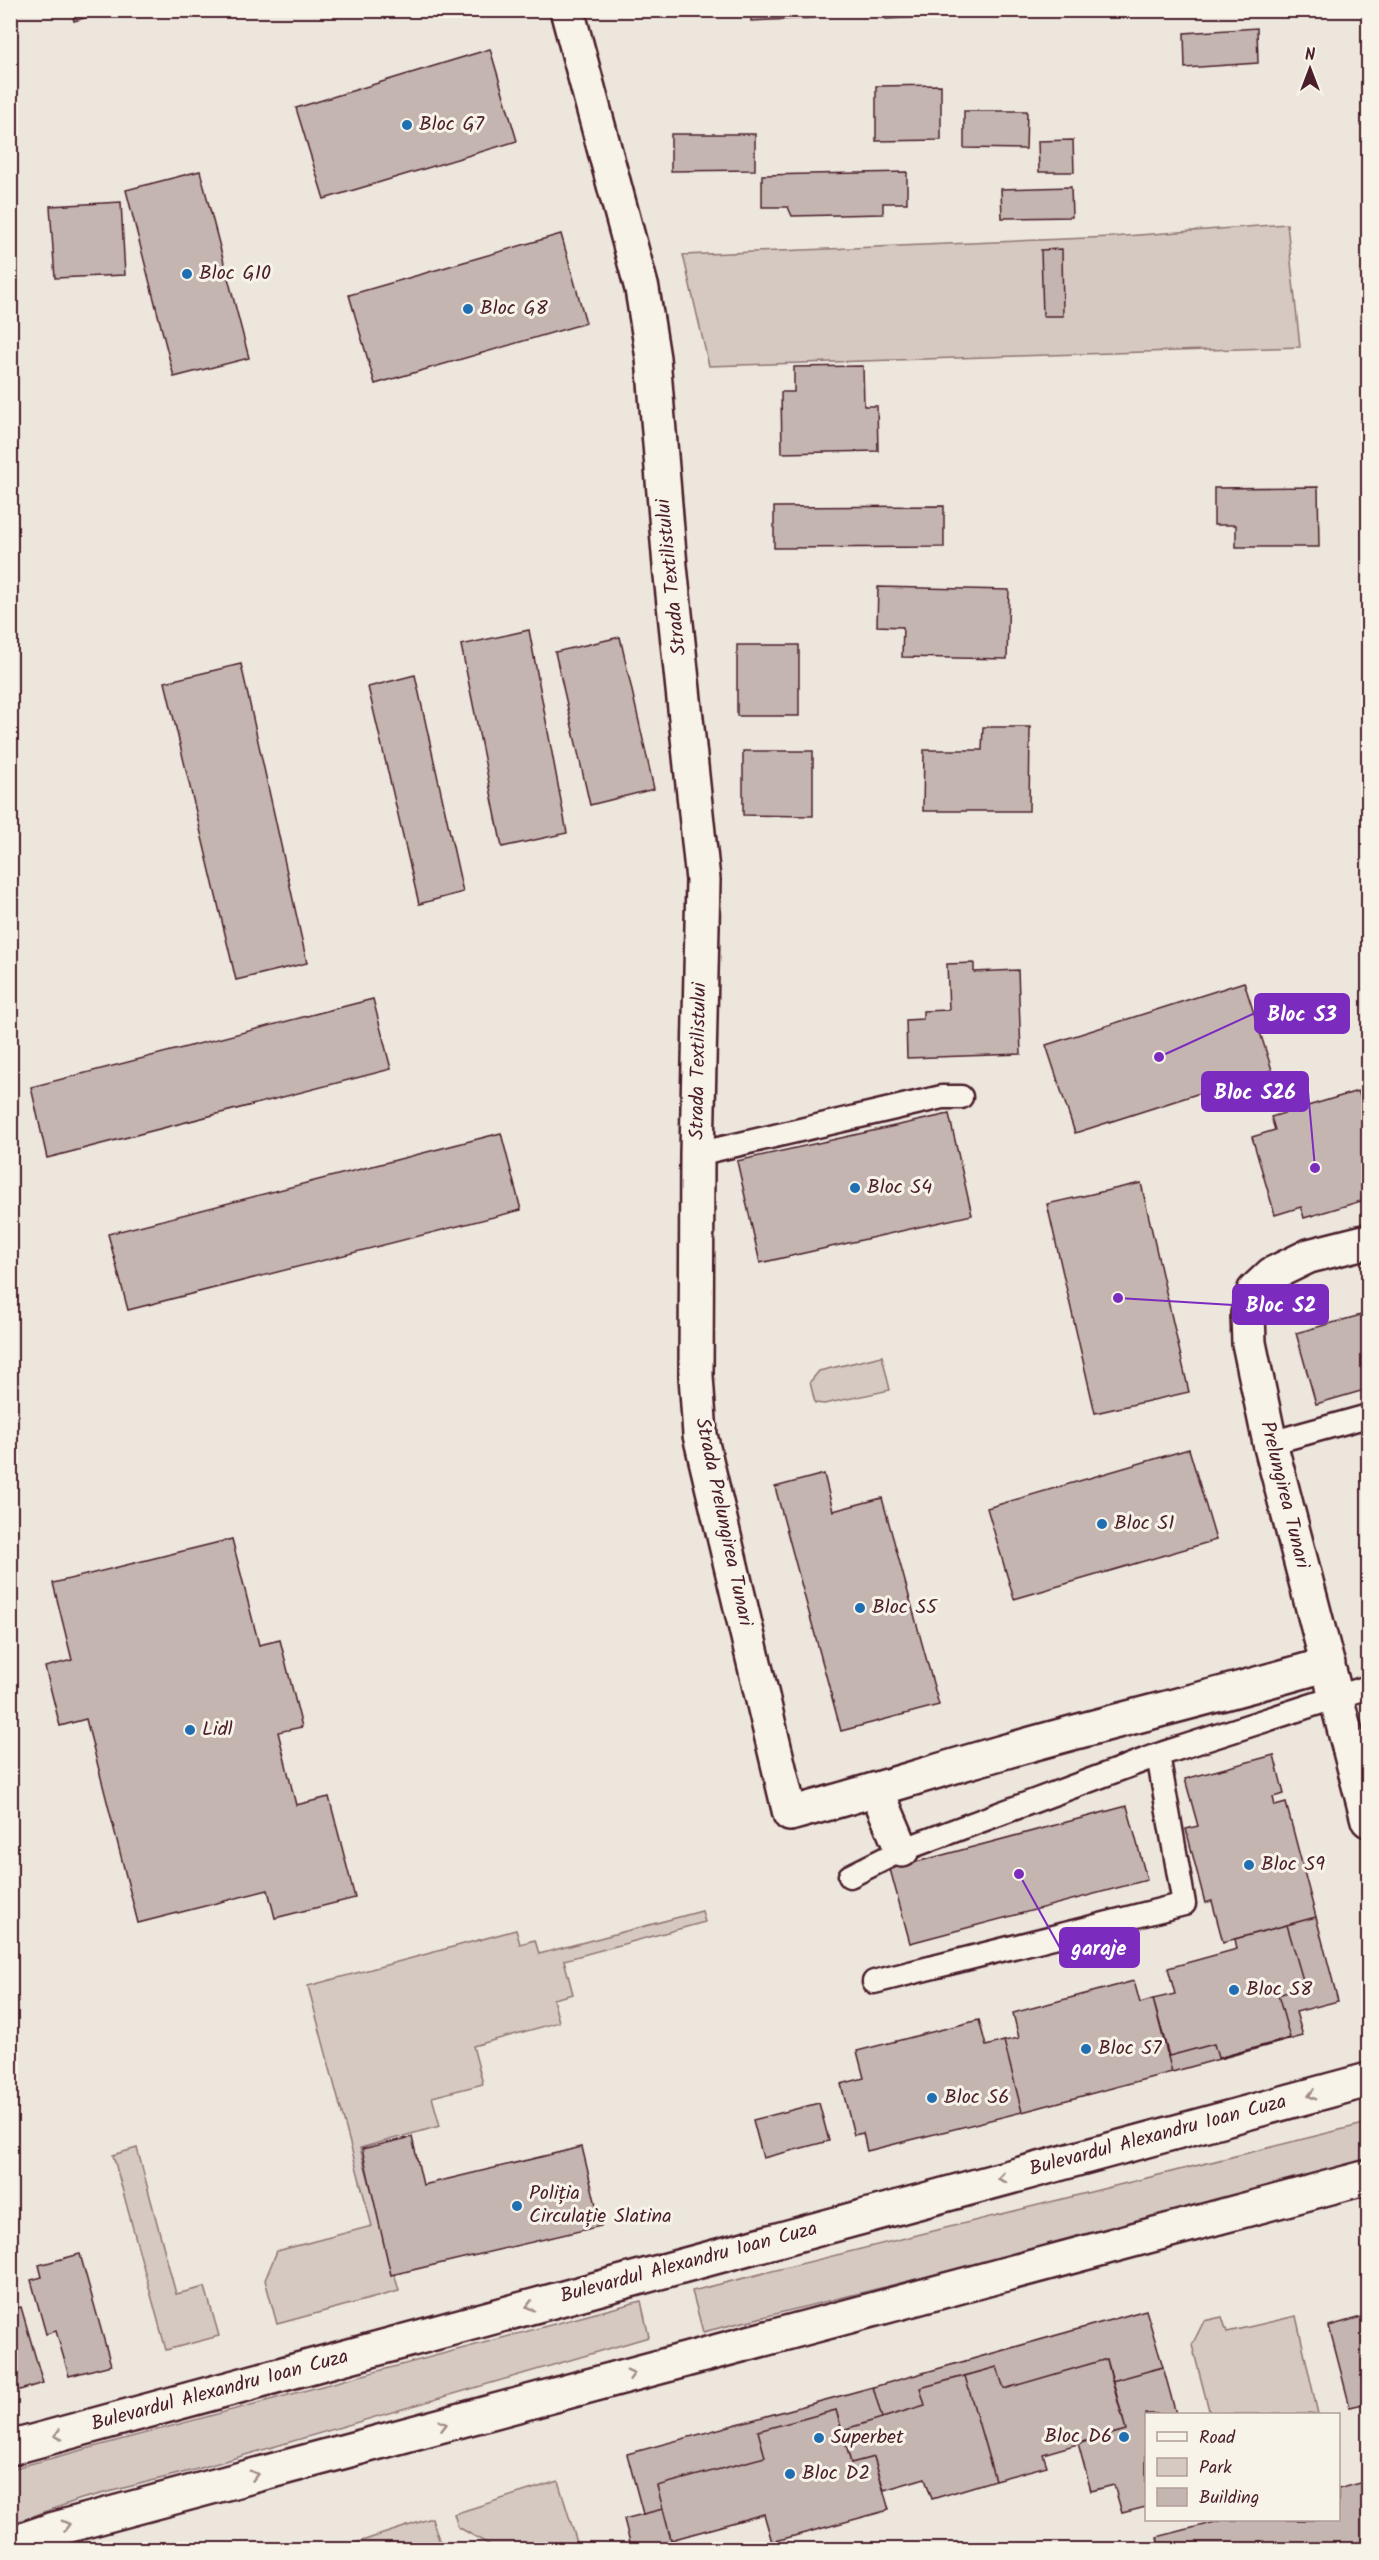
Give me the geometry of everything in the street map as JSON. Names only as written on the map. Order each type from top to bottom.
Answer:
[{"type":"street","name":"Strada Textilistului","points":[[567,10],[642,289],[653,358],[670,566],[702,880],[697,1154]]},
{"type":"street","name":"Strada Prelungirea Tunari","points":[[697,1154],[696,1376],[700,1435],[790,1814],[877,1791]]},
{"type":"street","name":"Prelungirea Tunari","points":[[1368,1241],[1308,1256],[1272,1274],[1254,1291],[1248,1314],[1249,1343],[1270,1443],[1368,1820]]},
{"type":"street","points":[[902,1850],[877,1791],[1004,1752],[1328,1664]]},
{"type":"street","name":"Bulevardul Alexandru Ioan Cuza","points":[[10,2448],[1368,2080]]},
{"type":"street","points":[[10,2544],[62,2526],[1368,2177]]},
{"type":"lane","points":[[697,1154],[942,1097],[961,1097]]},
{"type":"lane","points":[[1270,1443],[1368,1416]]},
{"type":"lane","points":[[850,1876],[902,1850],[1158,1755],[1368,1687]]},
{"type":"lane","points":[[874,1982],[1184,1904],[1158,1755]]},
{"type":"green space","points":[[1287,224],[1300,347],[709,366],[683,255],[1112,237]]},
{"type":"green space","points":[[882,1356],[890,1390],[824,1404],[815,1403],[810,1382],[819,1371]]},
{"type":"green space","points":[[702,1911],[705,1922],[564,1960],[573,1994],[553,1999],[559,2022],[473,2046],[483,2084],[432,2097],[440,2126],[360,2148],[399,2291],[277,2324],[265,2280],[277,2251],[372,2226],[308,1986],[516,1930],[520,1944],[535,1940],[539,1954]]},
{"type":"green space","points":[[1368,2123],[1368,2167],[703,2332],[692,2291]]},
{"type":"green space","points":[[137,2148],[176,2294],[205,2287],[219,2336],[166,2350],[113,2155]]},
{"type":"green space","points":[[641,2301],[649,2337],[194,2470],[81,2499],[11,2524],[11,2469]]},
{"type":"green space","points":[[1296,2316],[1318,2413],[1210,2413],[1192,2345],[1204,2321],[1222,2317],[1227,2332]]},
{"type":"green space","points":[[558,2481],[579,2549],[497,2549],[458,2527],[454,2514]]},
{"type":"green space","points":[[432,2518],[440,2543],[436,2549],[337,2549]]},
{"type":"building","points":[[71,10],[111,10],[74,21]]},
{"type":"building","points":[[751,10],[814,10],[815,18],[751,21]]},
{"type":"building","points":[[885,10],[943,10],[943,16],[886,19]]},
{"type":"building","points":[[1257,28],[1258,63],[1185,68],[1184,33]]},
{"type":"building","name":"Bloc G7","points":[[490,49],[517,141],[324,199],[296,108]]},
{"type":"building","points":[[941,85],[941,140],[876,141],[876,86]]},
{"type":"building","points":[[964,111],[1027,111],[1026,149],[964,148]]},
{"type":"building","points":[[671,134],[755,134],[755,170],[671,171]]},
{"type":"building","points":[[1073,140],[1074,172],[1039,172],[1038,141]]},
{"type":"building","name":"Bloc G10","points":[[200,171],[249,358],[174,377],[126,190]]},
{"type":"building","points":[[907,172],[907,203],[883,203],[883,214],[792,216],[788,207],[762,207],[762,175]]},
{"type":"building","points":[[1071,187],[1072,217],[1002,218],[1001,189]]},
{"type":"building","points":[[121,202],[125,275],[55,278],[50,206]]},
{"type":"building","name":"Bloc G8","points":[[561,234],[586,323],[375,384],[349,295]]},
{"type":"building","points":[[1062,249],[1063,316],[1043,316],[1041,250]]},
{"type":"building","points":[[863,366],[864,406],[877,406],[878,451],[782,453],[781,392],[794,392],[794,367]]},
{"type":"building","points":[[1318,487],[1319,547],[1236,547],[1236,525],[1214,525],[1214,488]]},
{"type":"building","points":[[944,506],[944,547],[774,548],[774,507]]},
{"type":"building","points":[[878,587],[1009,590],[1007,659],[902,657],[903,627],[877,626]]},
{"type":"building","points":[[529,630],[567,833],[502,847],[461,645]]},
{"type":"building","points":[[620,637],[654,789],[590,805],[555,652]]},
{"type":"building","points":[[737,645],[799,645],[799,716],[737,716]]},
{"type":"building","points":[[241,664],[307,963],[236,980],[165,682]]},
{"type":"building","points":[[415,675],[463,892],[419,904],[368,687]]},
{"type":"building","points":[[983,727],[1030,727],[1029,811],[923,811],[924,750],[982,750]]},
{"type":"building","points":[[743,751],[813,751],[813,816],[743,815]]},
{"type":"building","points":[[974,963],[974,972],[1018,970],[1021,1054],[907,1058],[906,1020],[923,1019],[923,1011],[949,1010],[947,964]]},
{"type":"building","points":[[1244,982],[1272,1070],[1075,1133],[1046,1045]]},
{"type":"building","points":[[373,999],[391,1069],[47,1158],[31,1087]]},
{"type":"building","points":[[1358,1091],[1363,1104],[1368,1103],[1368,1199],[1304,1218],[1301,1207],[1275,1215],[1252,1137],[1275,1130],[1271,1117]]},
{"type":"building","name":"Bloc S4","points":[[949,1114],[972,1215],[760,1263],[737,1161]]},
{"type":"building","points":[[501,1133],[521,1210],[128,1310],[108,1234]]},
{"type":"building","points":[[1141,1183],[1189,1392],[1095,1413],[1047,1204]]},
{"type":"building","points":[[1368,1313],[1368,1389],[1316,1404],[1296,1333]]},
{"type":"building","name":"Bloc S1","points":[[1189,1449],[1216,1540],[1014,1599],[987,1508]]},
{"type":"building","name":"Bloc S5","points":[[824,1474],[833,1511],[882,1498],[939,1705],[841,1731],[775,1487]]},
{"type":"building","name":"Lidl","points":[[232,1539],[259,1645],[280,1640],[302,1727],[278,1732],[296,1805],[329,1797],[355,1898],[275,1918],[268,1890],[138,1923],[86,1719],[60,1726],[45,1667],[72,1660],[53,1583]]},
{"type":"building","name":"Bloc S9","points":[[1274,1755],[1284,1794],[1273,1797],[1275,1806],[1286,1803],[1316,1917],[1223,1942],[1212,1901],[1205,1903],[1186,1829],[1198,1826],[1185,1779]]},
{"type":"building","points":[[1127,1806],[1147,1880],[910,1943],[890,1869]]},
{"type":"building","name":"Bloc S8","points":[[1316,1917],[1338,2001],[1296,2012],[1303,2036],[1172,2072],[1153,1999],[1175,1994],[1168,1968],[1237,1949],[1235,1939]]},
{"type":"building","name":"Bloc S8","points":[[1287,1925],[1305,1987],[1278,1995],[1290,2038],[1218,2058],[1214,2044],[1169,2056],[1153,1999],[1175,1994],[1168,1968],[1237,1949],[1235,1939]]},
{"type":"building","name":"Bloc S7","points":[[1134,1981],[1140,2003],[1153,1999],[1172,2072],[1022,2112],[1004,2041],[1019,2038],[1013,2013]]},
{"type":"building","name":"Bloc S6","points":[[979,2020],[986,2046],[1004,2041],[1022,2112],[867,2151],[863,2133],[854,2135],[841,2084],[864,2078],[857,2051]]},
{"type":"building","points":[[819,2103],[829,2141],[763,2158],[753,2120]]},
{"type":"building","points":[[412,2137],[423,2185],[582,2147],[601,2226],[391,2275],[362,2149]]},
{"type":"building","points":[[80,2254],[111,2365],[69,2376],[56,2331],[46,2334],[31,2280],[42,2277],[39,2265]]},
{"type":"building","points":[[21,2307],[43,2383],[10,2393],[10,2310]]},
{"type":"building","points":[[1146,2310],[1163,2367],[1112,2381],[1107,2359],[1004,2389],[997,2367],[920,2388],[925,2405],[882,2418],[873,2387]]},
{"type":"building","points":[[1368,2315],[1368,2403],[1350,2407],[1329,2326]]},
{"type":"building","points":[[1107,2359],[1126,2430],[1043,2454],[1047,2466],[995,2480],[965,2376],[997,2367],[1004,2389]]},
{"type":"building","name":"Bloc D6","points":[[1163,2367],[1176,2413],[1145,2413],[1145,2507],[1122,2513],[1114,2485],[1091,2491],[1078,2443],[1126,2430],[1112,2381]]},
{"type":"building","points":[[965,2376],[995,2480],[932,2499],[925,2478],[884,2490],[874,2457],[851,2463],[842,2430],[925,2405],[920,2388]]},
{"type":"building","points":[[873,2387],[882,2418],[842,2430],[836,2410],[758,2431],[765,2457],[657,2486],[663,2509],[643,2514],[627,2454]]},
{"type":"building","name":"Bloc D2","points":[[836,2410],[851,2463],[874,2457],[889,2510],[772,2542],[764,2514],[671,2540],[657,2486],[765,2457],[758,2431]]},
{"type":"building","points":[[1368,2481],[1368,2550],[1160,2550],[1157,2537],[1219,2521],[1340,2521],[1340,2488]]},
{"type":"building","points":[[663,2509],[674,2550],[632,2550],[624,2519]]},
{"type":"place","name":"Bloc G7","points":[[407,125]]},
{"type":"place","name":"Bloc G10","points":[[187,274]]},
{"type":"place","name":"Bloc G8","points":[[468,309]]},
{"type":"place","name":"Bloc S3","points":[[1159,1057]]},
{"type":"place","name":"Bloc S26","points":[[1315,1168]]},
{"type":"place","name":"Bloc S4","points":[[855,1188]]},
{"type":"place","name":"Bloc S2","points":[[1118,1298]]},
{"type":"place","name":"Bloc S1","points":[[1102,1524]]},
{"type":"place","name":"Bloc S5","points":[[860,1608]]},
{"type":"place","name":"Lidl","points":[[190,1730]]},
{"type":"place","name":"Bloc S9","points":[[1249,1865]]},
{"type":"place","name":"garaje","points":[[1019,1874]]},
{"type":"place","name":"Bloc S8","points":[[1234,1990]]},
{"type":"place","name":"Bloc S7","points":[[1086,2049]]},
{"type":"place","name":"Bloc S6","points":[[932,2098]]},
{"type":"place","name":"Poliția Circulație Slatina","points":[[517,2206]]},
{"type":"place","name":"Bloc D6","points":[[1124,2437]]},
{"type":"place","name":"Superbet","points":[[819,2438]]},
{"type":"place","name":"Bloc D2","points":[[790,2474]]}]
